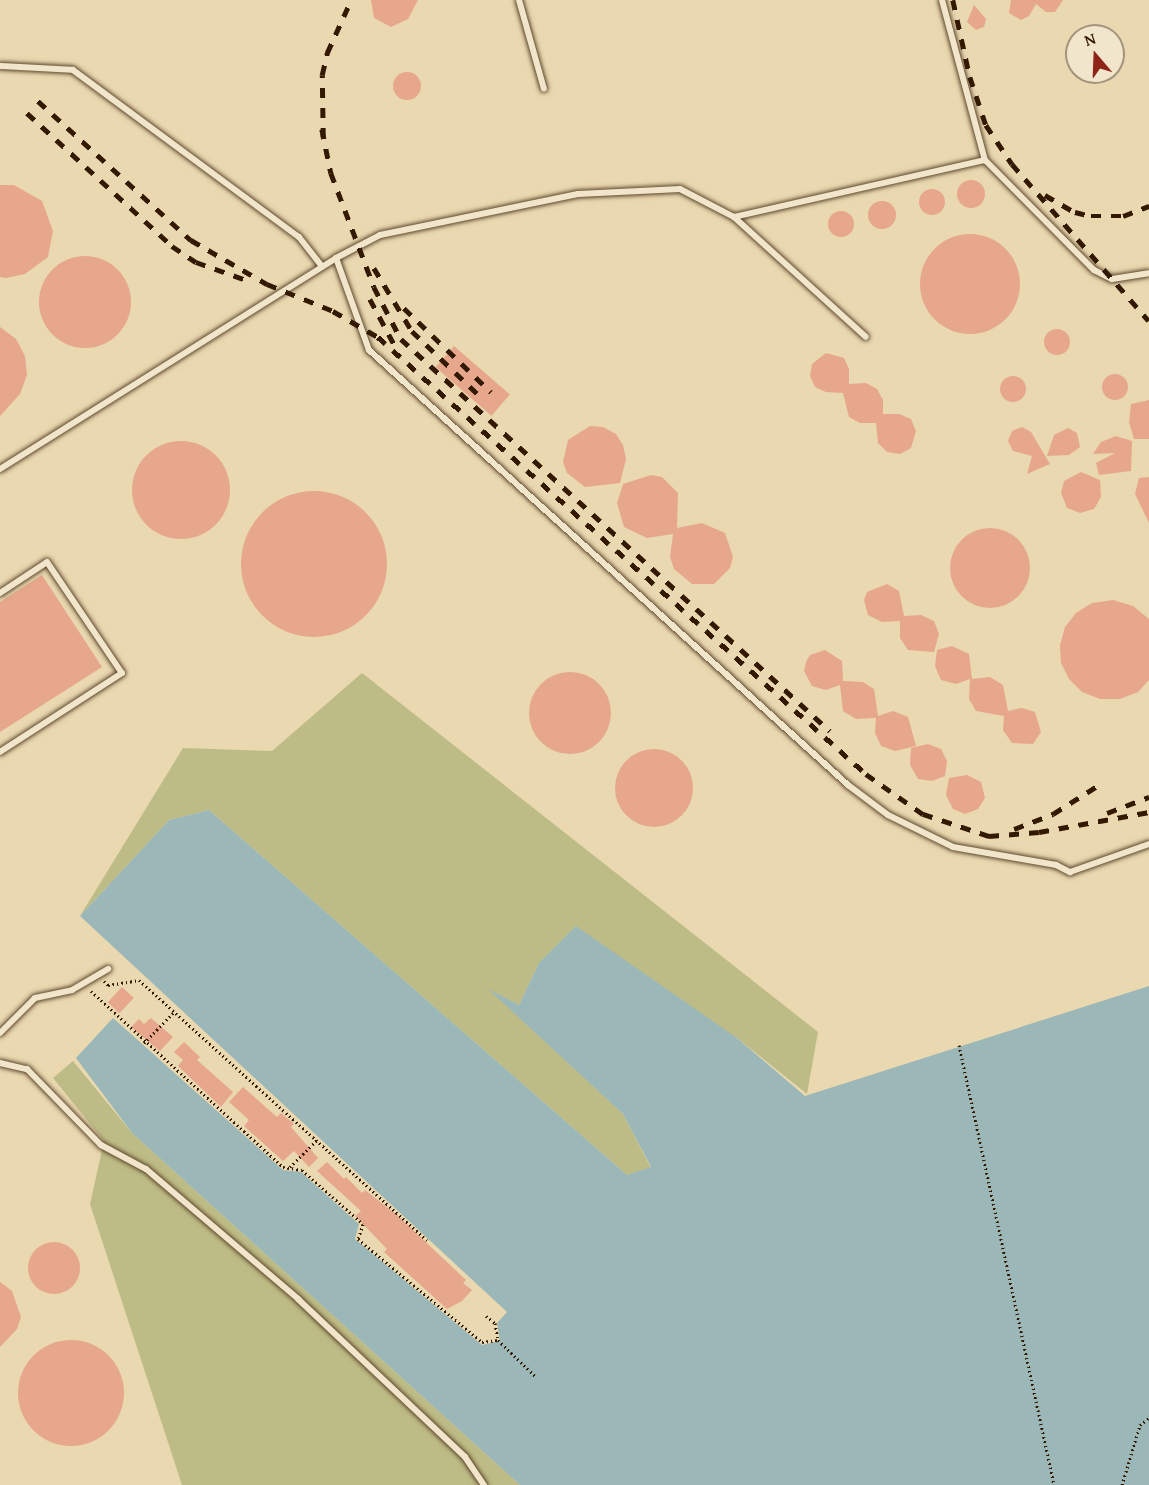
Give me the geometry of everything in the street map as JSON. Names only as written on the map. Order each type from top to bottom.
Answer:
[{"type":"lane","points":[[519,0],[544,89]]},
{"type":"lane","points":[[942,0],[986,160],[1094,270],[1112,279],[1149,273]]},
{"type":"lane","points":[[0,66],[73,70],[299,237],[322,266]]},
{"type":"lane","points":[[734,217],[986,160]]},
{"type":"lane","points":[[0,469],[322,266],[380,235],[578,194],[680,189],[734,217],[866,337]]},
{"type":"lane","points":[[336,258],[369,350],[848,785],[888,815],[953,847],[1056,865],[1070,872],[1149,844]]},
{"type":"lane","points":[[0,593],[47,562],[122,673],[0,752]]},
{"type":"lane","points":[[0,1033],[35,998],[83,983],[108,969]]},
{"type":"lane","points":[[0,1063],[27,1069],[101,1145],[146,1168],[298,1299],[465,1457],[484,1485]]},
{"type":"path","points":[[98,975],[108,986],[139,980],[426,1240]]},
{"type":"path","points":[[83,983],[144,1043],[284,1167],[302,1170],[363,1224],[358,1239],[482,1342],[498,1340]]},
{"type":"path","points":[[144,1043],[175,1011]]},
{"type":"path","points":[[959,1045],[1054,1485]]},
{"type":"path","points":[[290,1167],[317,1140]]},
{"type":"path","points":[[486,1316],[495,1323],[498,1340],[536,1377]]},
{"type":"path","points":[[1122,1485],[1140,1425],[1149,1418]]},
{"type":"shaded area","points":[[362,673],[818,1032],[807,1094],[737,1038],[539,963],[519,1005],[491,991],[623,1114],[651,1168],[627,1175],[209,810],[169,820],[80,916],[183,748],[272,751]]},
{"type":"shaded area","points":[[73,1061],[132,1133],[520,1485],[182,1485],[90,1204],[104,1141],[53,1078]]},
{"type":"water","points":[[209,810],[627,1175],[651,1167],[623,1114],[488,989],[519,1005],[539,963],[576,926],[737,1038],[805,1096],[1149,986],[1149,1485],[520,1485],[132,1133],[76,1058],[113,1018],[283,1170],[301,1172],[359,1224],[355,1239],[482,1345],[500,1341],[497,1323],[507,1312],[80,916],[169,820]]},
{"type":"building","points":[[371,0],[418,0],[408,19],[391,27],[374,18]]},
{"type":"building","points":[[1011,0],[1063,0],[1055,12],[1046,12],[1036,4],[1029,16],[1021,20],[1009,13]]},
{"type":"building","points":[[974,5],[986,19],[984,27],[976,30],[967,22]]},
{"type":"building","points":[[407,72],[417,76],[421,86],[417,96],[407,100],[397,96],[393,86],[397,76]]},
{"type":"building","points":[[971,180],[981,184],[985,194],[981,204],[971,208],[961,204],[957,194],[961,184]]},
{"type":"building","points":[[0,185],[14,185],[42,201],[53,231],[48,257],[25,274],[6,278],[0,277]]},
{"type":"building","points":[[932,189],[941,193],[945,202],[941,211],[932,215],[923,211],[919,202],[923,193]]},
{"type":"building","points":[[882,201],[892,205],[896,215],[892,225],[882,229],[872,225],[868,215],[872,205]]},
{"type":"building","points":[[841,211],[850,215],[854,224],[850,233],[841,237],[832,233],[828,224],[832,215]]},
{"type":"building","points":[[970,234],[989,238],[1005,249],[1016,265],[1020,284],[1016,303],[1005,319],[989,330],[970,334],[951,330],[935,319],[924,303],[920,284],[924,265],[935,249],[951,238]]},
{"type":"building","points":[[85,256],[103,259],[118,269],[128,284],[131,302],[128,320],[118,335],[103,345],[85,348],[67,345],[52,335],[42,320],[39,302],[42,284],[52,269],[67,259]]},
{"type":"building","points":[[0,327],[16,339],[25,356],[27,375],[20,394],[0,416]]},
{"type":"building","points":[[1057,329],[1066,333],[1070,342],[1066,351],[1057,355],[1048,351],[1044,342],[1048,333]]},
{"type":"building","points":[[454,346],[510,395],[491,416],[436,367]]},
{"type":"building","points":[[826,353],[844,358],[849,369],[849,384],[866,383],[877,389],[883,400],[883,414],[899,414],[911,419],[916,431],[911,448],[900,454],[887,452],[878,443],[876,423],[860,423],[849,417],[843,393],[826,392],[815,387],[810,376],[812,364]]},
{"type":"building","points":[[1115,374],[1124,378],[1128,387],[1124,396],[1115,400],[1106,396],[1102,387],[1106,378]]},
{"type":"building","points":[[1013,376],[1022,380],[1026,389],[1022,398],[1013,402],[1004,398],[1000,389],[1004,380]]},
{"type":"building","points":[[1149,400],[1149,439],[1134,439],[1129,422],[1131,404]]},
{"type":"building","points":[[590,426],[603,427],[616,434],[623,445],[626,459],[620,483],[585,487],[567,473],[563,462],[568,440]]},
{"type":"building","points":[[1022,427],[1031,432],[1050,464],[1027,474],[1032,456],[1013,451],[1008,441],[1012,431]]},
{"type":"building","points":[[1068,428],[1077,433],[1080,447],[1069,455],[1047,456],[1054,435]]},
{"type":"building","points":[[1116,436],[1132,441],[1131,471],[1099,475],[1096,463],[1115,453],[1093,454],[1101,442]]},
{"type":"building","points":[[181,441],[200,445],[216,455],[226,471],[230,490],[226,509],[216,525],[200,535],[181,539],[162,535],[146,525],[136,509],[132,490],[136,471],[146,455],[162,445]]},
{"type":"building","points":[[1081,472],[1100,480],[1101,497],[1094,509],[1080,513],[1067,508],[1061,493],[1064,481]]},
{"type":"building","points":[[651,475],[662,477],[678,493],[677,528],[702,523],[725,533],[733,557],[730,568],[714,584],[692,584],[674,569],[670,557],[673,534],[647,538],[624,527],[617,503],[623,484]]},
{"type":"building","points":[[1149,477],[1149,523],[1135,494],[1139,478]]},
{"type":"building","points":[[314,491],[342,497],[365,513],[381,536],[387,564],[381,592],[365,615],[342,631],[314,637],[286,631],[263,615],[247,592],[241,564],[247,536],[263,513],[286,497]]},
{"type":"building","points":[[990,528],[1005,531],[1018,540],[1027,553],[1030,568],[1027,583],[1018,596],[1005,605],[990,608],[975,605],[962,596],[953,583],[950,568],[953,553],[962,540],[975,531]]},
{"type":"building","points":[[42,575],[102,667],[0,732],[0,602]]},
{"type":"building","points":[[887,584],[899,591],[904,616],[921,615],[934,621],[939,634],[934,652],[908,650],[900,638],[900,621],[882,622],[868,615],[864,600],[867,592]]},
{"type":"building","points":[[1113,600],[1133,606],[1149,619],[1149,680],[1138,692],[1120,699],[1100,699],[1082,692],[1069,679],[1061,663],[1060,645],[1065,627],[1076,613],[1092,603]]},
{"type":"building","points":[[952,646],[969,654],[972,679],[990,677],[1003,685],[1008,711],[1022,708],[1035,712],[1041,732],[1033,744],[1012,743],[1003,730],[1004,716],[976,711],[969,699],[970,679],[956,684],[941,680],[935,666],[937,650]]},
{"type":"building","points":[[825,650],[842,661],[843,681],[863,682],[874,689],[878,716],[893,711],[908,717],[916,746],[895,751],[881,746],[875,733],[876,718],[856,719],[843,711],[840,685],[826,690],[812,686],[804,671],[806,662],[810,655]]},
{"type":"building","points":[[570,672],[586,675],[599,684],[608,697],[611,713],[608,729],[599,742],[586,751],[570,754],[554,751],[541,742],[532,729],[529,713],[532,697],[541,684],[554,675]]},
{"type":"building","points":[[928,744],[941,749],[947,761],[945,776],[932,781],[918,779],[910,765],[911,748]]},
{"type":"building","points":[[654,749],[669,752],[682,760],[690,773],[693,788],[690,803],[682,816],[669,824],[654,827],[639,824],[626,816],[618,803],[615,788],[618,773],[626,760],[639,752]]},
{"type":"building","points":[[967,775],[981,782],[985,798],[978,809],[965,814],[953,809],[946,795],[949,778]]},
{"type":"building","points":[[122,987],[134,998],[119,1013],[108,1002]]},
{"type":"building","points":[[151,1018],[173,1037],[160,1051],[131,1027],[139,1019],[144,1024]]},
{"type":"building","points":[[184,1042],[200,1057],[197,1060],[233,1092],[221,1107],[178,1066],[183,1060],[174,1052]]},
{"type":"building","points":[[243,1087],[277,1117],[281,1113],[294,1124],[291,1127],[318,1158],[309,1167],[294,1151],[283,1161],[244,1126],[249,1120],[229,1102]]},
{"type":"building","points":[[327,1162],[362,1193],[365,1190],[397,1215],[466,1280],[463,1283],[472,1290],[462,1301],[447,1309],[384,1252],[387,1249],[355,1216],[361,1211],[317,1171]]},
{"type":"building","points":[[54,1242],[68,1246],[76,1254],[80,1268],[76,1282],[68,1290],[54,1294],[40,1290],[32,1282],[28,1268],[32,1254],[40,1246]]},
{"type":"building","points":[[0,1282],[12,1291],[21,1317],[17,1329],[0,1347]]},
{"type":"building","points":[[71,1340],[91,1344],[109,1355],[120,1373],[124,1393],[120,1413],[109,1431],[91,1442],[71,1446],[51,1442],[33,1431],[22,1413],[18,1393],[22,1373],[33,1355],[51,1344]]},
{"type":"railway","points":[[323,138],[322,75],[327,53],[351,0]]},
{"type":"railway","points":[[953,0],[970,77],[986,125],[1012,164],[1149,321]]},
{"type":"railway","points":[[38,101],[191,240],[267,284],[333,311],[378,337],[866,774],[923,814],[989,836],[1039,832],[1149,812]]},
{"type":"railway","points":[[27,113],[172,246],[196,262],[249,281]]},
{"type":"railway","points":[[322,129],[331,173],[374,287],[401,339],[830,731]]},
{"type":"railway","points":[[1045,195],[1075,212],[1091,216],[1123,216],[1149,206]]},
{"type":"railway","points":[[374,268],[412,331],[483,399]]},
{"type":"railway","points":[[370,299],[394,344]]},
{"type":"railway","points":[[404,308],[491,392]]},
{"type":"railway","points":[[1014,829],[1053,814],[1097,786]]},
{"type":"railway","points":[[1107,813],[1149,797]]}]
